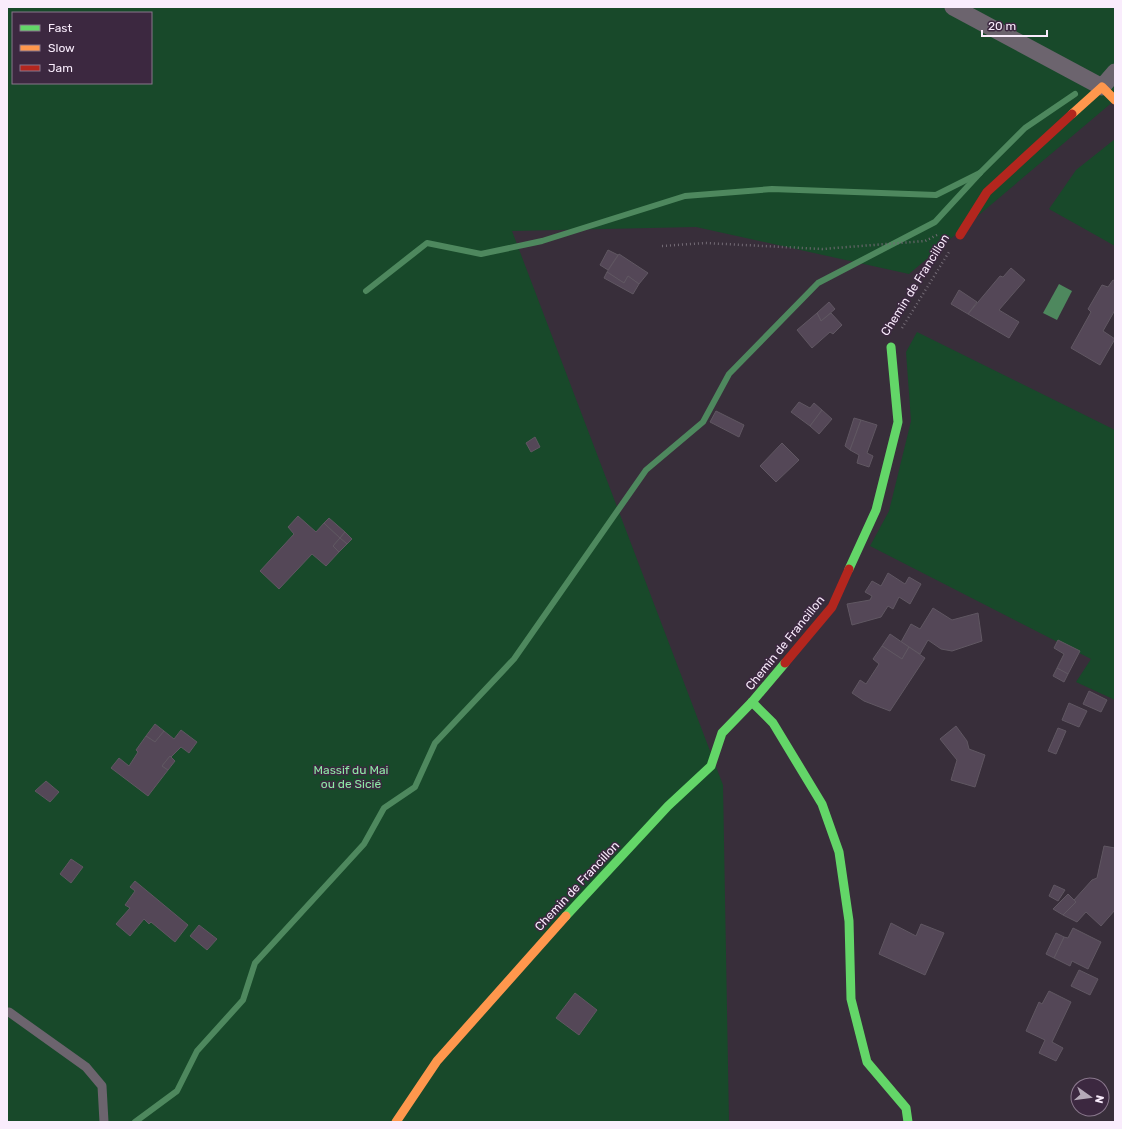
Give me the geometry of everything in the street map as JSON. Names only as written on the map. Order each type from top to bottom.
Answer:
[{"type":"street","points":[[953,7],[1102,87],[1115,100]]},
{"type":"street","points":[[1102,87],[1115,72]]},
{"type":"street","name":"Chemin de Francillon","points":[[960,235],[987,192],[1102,87]]},
{"type":"street","name":"Chemin de Francillon","points":[[396,1122],[437,1061],[537,947],[668,806],[711,766],[722,732],[752,702],[832,607],[876,510],[898,422],[891,347]]},
{"type":"street","points":[[752,702],[773,723],[822,804],[839,852],[849,921],[851,999],[867,1062],[906,1108],[908,1122]]},
{"type":"lane","points":[[9,1012],[86,1067],[102,1086],[104,1122]]},
{"type":"path","points":[[662,246],[705,243],[822,249],[925,241],[945,231]]},
{"type":"path","name":"Chemin de Francillon","points":[[891,347],[960,235]]},
{"type":"green space","name":"Massif du Mai ou de Sicié","points":[[7,7],[1115,7],[1115,100],[909,274],[696,227],[512,231],[723,785],[729,1122],[7,1122]]},
{"type":"green space","points":[[1115,139],[1115,246],[1049,209],[1076,170]]},
{"type":"green space","points":[[917,332],[1115,430],[1115,700],[1076,682],[1091,659],[870,546],[889,511],[911,421],[906,352]]},
{"type":"shaded area","points":[[1059,284],[1072,291],[1057,320],[1043,313]]},
{"type":"building","points":[[608,250],[618,255],[608,270],[600,265]]},
{"type":"building","points":[[619,254],[648,273],[639,284],[628,276],[624,283],[607,272]]},
{"type":"building","points":[[1011,268],[1025,280],[999,310],[1019,322],[1009,338],[968,314],[1000,276],[1003,277]]},
{"type":"building","points":[[607,272],[624,283],[628,276],[639,284],[633,294],[604,278]]},
{"type":"building","points":[[1113,280],[1115,281],[1115,310],[1103,331],[1115,339],[1100,365],[1071,348],[1091,312],[1088,309],[1102,285],[1108,287]]},
{"type":"building","points":[[959,290],[977,302],[968,314],[951,304]]},
{"type":"building","points":[[829,302],[835,309],[821,321],[817,313]]},
{"type":"building","points":[[817,313],[821,321],[831,313],[842,325],[833,334],[830,332],[812,348],[797,330]]},
{"type":"building","points":[[799,402],[810,408],[814,403],[822,410],[810,426],[791,412]]},
{"type":"building","points":[[822,410],[832,419],[819,434],[810,426]]},
{"type":"building","points":[[716,411],[744,425],[739,437],[710,422]]},
{"type":"building","points":[[854,418],[861,420],[850,450],[845,446]]},
{"type":"building","points":[[861,420],[877,425],[867,453],[873,456],[869,467],[857,463],[859,455],[850,450]]},
{"type":"building","points":[[535,437],[540,447],[531,452],[526,443]]},
{"type":"building","points":[[782,443],[799,460],[776,482],[760,466]]},
{"type":"building","points":[[298,516],[316,532],[324,523],[340,538],[333,546],[339,552],[326,566],[312,554],[279,589],[260,571],[294,534],[288,527]]},
{"type":"building","points":[[329,518],[345,532],[340,538],[324,523]]},
{"type":"building","points":[[345,532],[352,539],[347,544],[340,538]]},
{"type":"building","points":[[340,538],[347,544],[339,552],[333,546]]},
{"type":"building","points":[[888,573],[905,584],[909,577],[921,584],[910,604],[899,597],[893,609],[888,606],[881,617],[852,625],[847,604],[870,600],[872,596],[865,592],[872,581],[881,586]]},
{"type":"building","points":[[933,608],[952,620],[978,613],[982,641],[952,651],[941,649],[928,640],[920,654],[901,642],[911,624],[920,629]]},
{"type":"building","points":[[890,634],[909,647],[902,659],[882,646]]},
{"type":"building","points":[[1058,640],[1080,651],[1068,674],[1057,668],[1064,654],[1054,648]]},
{"type":"building","points":[[882,646],[902,659],[909,647],[925,658],[890,711],[864,701],[852,693],[860,680],[866,684],[879,664],[873,659]]},
{"type":"building","points":[[1057,668],[1068,674],[1064,682],[1053,676]]},
{"type":"building","points":[[1089,691],[1107,700],[1101,712],[1083,704]]},
{"type":"building","points":[[1069,703],[1087,711],[1079,727],[1062,720]]},
{"type":"building","points":[[155,724],[164,731],[155,742],[146,736]]},
{"type":"building","points":[[956,726],[967,741],[969,749],[985,755],[975,787],[951,780],[957,760],[940,739]]},
{"type":"building","points":[[1058,728],[1066,731],[1056,754],[1048,751]]},
{"type":"building","points":[[181,730],[197,742],[189,753],[181,747],[171,757],[170,756],[162,766],[168,770],[148,796],[111,768],[119,758],[129,766],[138,752],[136,750],[146,736],[155,742],[164,731],[174,739]]},
{"type":"building","points":[[170,756],[175,761],[168,770],[162,766]]},
{"type":"building","points":[[46,781],[59,792],[50,802],[35,791]]},
{"type":"building","points":[[1104,846],[1115,848],[1115,910],[1101,926],[1086,912],[1077,922],[1063,915],[1076,902],[1074,900],[1092,880],[1097,878]]},
{"type":"building","points":[[71,859],[83,867],[71,883],[60,874]]},
{"type":"building","points":[[135,881],[188,925],[175,942],[151,922],[149,924],[144,919],[130,936],[116,924],[130,908],[125,905],[135,891],[130,887]]},
{"type":"building","points":[[1054,885],[1065,890],[1058,901],[1049,896]]},
{"type":"building","points":[[1068,894],[1076,902],[1063,915],[1053,909]]},
{"type":"building","points":[[891,923],[916,936],[921,924],[944,933],[925,975],[879,954]]},
{"type":"building","points":[[199,925],[217,939],[207,950],[190,936]]},
{"type":"building","points":[[1073,928],[1101,942],[1088,969],[1072,961],[1070,966],[1054,958],[1064,937],[1068,938]]},
{"type":"building","points":[[1056,933],[1064,937],[1054,958],[1046,954]]},
{"type":"building","points":[[1079,970],[1098,979],[1090,995],[1071,986]]},
{"type":"building","points":[[1049,991],[1071,1002],[1052,1042],[1063,1048],[1056,1061],[1039,1053],[1045,1040],[1026,1031],[1039,1002],[1042,1004]]},
{"type":"building","points":[[575,993],[597,1010],[579,1035],[556,1018]]},
{"type":"waterway","points":[[366,291],[427,243],[481,254],[542,241],[685,196],[772,189],[936,195],[980,173],[1025,128],[1075,94]]},
{"type":"waterway","points":[[135,1122],[177,1091],[197,1051],[243,1000],[255,963],[364,844],[384,808],[415,787],[435,743],[514,659],[646,470],[703,422],[729,374],[818,283],[935,222],[980,173]]},
{"type":"traffic: fast","points":[[849,569],[876,510],[898,422],[891,347]]},
{"type":"traffic: fast","points":[[566,916],[668,806],[711,766],[722,733],[752,702],[785,663]]},
{"type":"traffic: fast","points":[[752,702],[773,723],[822,804],[839,852],[849,921],[851,999],[867,1062],[906,1108],[908,1122]]},
{"type":"traffic: slow","points":[[1072,114],[1102,87],[1115,100]]},
{"type":"traffic: slow","points":[[396,1122],[437,1061],[566,916]]},
{"type":"traffic: jam","points":[[960,235],[987,192],[1072,114]]},
{"type":"traffic: jam","points":[[785,663],[832,607],[849,569]]}]
